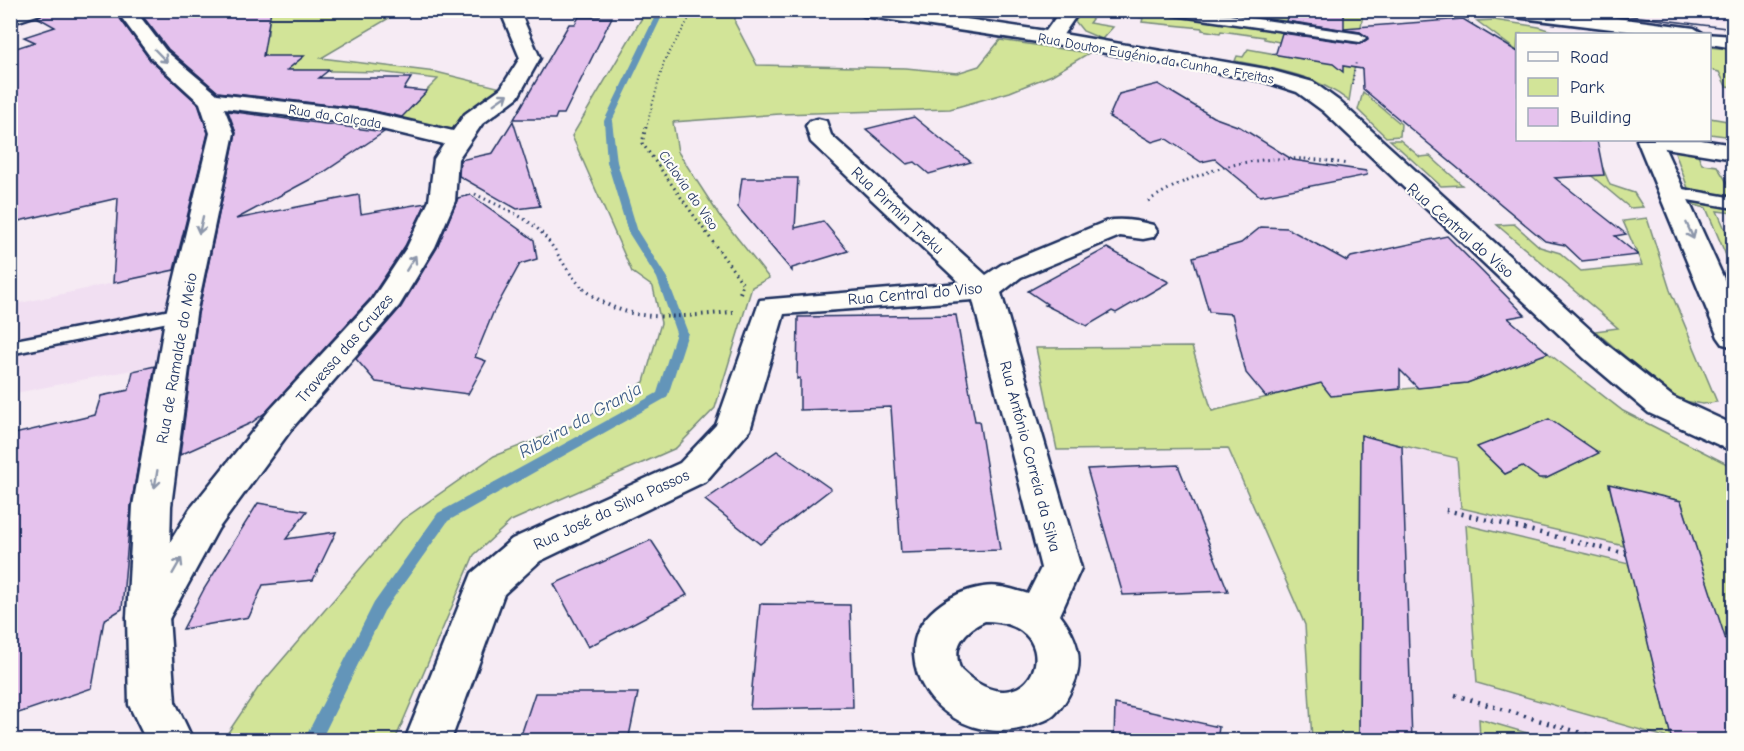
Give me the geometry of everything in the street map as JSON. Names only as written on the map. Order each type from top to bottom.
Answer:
[{"type":"street","points":[[10,18],[33,10]]},
{"type":"street","name":"Rua de Ramalde do Meio","points":[[125,10],[159,55],[210,100],[222,133],[182,314],[152,506],[148,617],[152,705],[170,741]]},
{"type":"street","name":"Travessa das Cruzes","points":[[148,617],[204,519],[281,419],[384,306],[421,247],[442,201],[446,159],[473,119],[510,92],[530,58],[509,10]]},
{"type":"street","name":"Rua Doutor Eugénio da Cunha e Freitas","points":[[864,10],[1052,38],[1266,75],[1305,87],[1346,121],[1412,183]]},
{"type":"street","points":[[1052,38],[1071,10]]},
{"type":"street","points":[[1484,10],[1545,22],[1578,33]]},
{"type":"street","points":[[1506,10],[1686,33]]},
{"type":"street","name":"Rua da Calçada","points":[[210,100],[365,118],[459,140]]},
{"type":"street","name":"Rua Pirmin Treku","points":[[818,126],[819,137],[985,290]]},
{"type":"street","points":[[1649,141],[1671,192],[1724,289],[1734,337]]},
{"type":"street","points":[[1665,141],[1734,152]]},
{"type":"street","name":"Rua Central do Viso","points":[[1412,183],[1595,351],[1661,405],[1734,441]]},
{"type":"street","name":"Rua Central do Viso","points":[[771,306],[985,290],[1011,271],[1130,229]]},
{"type":"street","name":"Rua António Correia da Silva","points":[[985,290],[1061,568],[1037,619]]},
{"type":"street","name":"Rua José da Silva Passos","points":[[428,741],[487,585],[526,550],[693,472],[732,430],[771,306]]},
{"type":"lane","points":[[1167,10],[1360,38]]},
{"type":"lane","points":[[1671,192],[1734,203]]},
{"type":"lane","points":[[10,348],[182,314]]},
{"type":"path","name":"Ciclovia do Viso","points":[[694,10],[664,62],[642,143],[743,284],[733,312]]},
{"type":"path","points":[[1346,121],[1360,38]]},
{"type":"path","points":[[1130,229],[1155,196],[1202,176],[1259,159],[1292,156],[1348,164]]},
{"type":"path","points":[[443,183],[469,190],[503,208],[545,236],[573,279],[593,297],[632,315],[654,318],[703,315]]},
{"type":"path","points":[[1446,510],[1627,554]]},
{"type":"path","points":[[1455,694],[1604,741]]},
{"type":"shaded area","points":[[1640,11],[1733,11],[1733,22]]},
{"type":"shaded area","points":[[183,268],[162,364],[11,394],[11,305]]},
{"type":"shaded area","points":[[1548,353],[1623,411],[1733,467],[1733,740],[1312,740],[1305,625],[1212,411],[1357,374],[1372,392],[1467,383]]},
{"type":"green space","points":[[268,10],[401,11],[321,58],[436,72],[501,88],[521,60],[502,11],[530,58],[459,140],[392,125],[438,79],[379,72],[287,70],[303,57],[186,57],[161,48],[268,34],[269,19],[239,24]]},
{"type":"green space","points":[[1084,10],[1290,10],[1344,17],[1344,11],[1412,11],[1363,14],[1349,101],[1323,85],[1295,74],[1235,61],[1237,56],[1243,57],[1248,49],[1314,61],[1284,43],[1264,39],[1264,37],[1142,22],[1143,18],[1102,12],[1095,15],[1089,23],[1113,27],[1102,39],[1083,31],[1075,21]]},
{"type":"green space","points":[[646,11],[735,11],[735,23],[757,65],[906,68],[957,73],[979,66],[1000,40],[1089,53],[1052,75],[1010,92],[950,109],[780,114],[673,122],[678,152],[719,215],[769,278],[752,287],[715,408],[676,448],[511,521],[474,555],[395,740],[223,740],[258,688],[402,520],[494,456],[576,424],[644,382],[661,323],[653,287],[632,272],[572,136]]},
{"type":"green space","points":[[967,11],[1038,11],[1032,16],[1014,19]]},
{"type":"green space","points":[[1494,20],[1539,27],[1557,33],[1516,33],[1516,50],[1477,21]]},
{"type":"green space","points":[[1711,47],[1733,50],[1733,87],[1726,86],[1719,72],[1711,70]]},
{"type":"green space","points":[[1363,92],[1401,124],[1400,136],[1386,137],[1358,110]]},
{"type":"green space","points":[[1711,118],[1733,122],[1733,137],[1711,134]]},
{"type":"green space","points":[[1390,140],[1400,140],[1420,157],[1430,156],[1462,185],[1441,186]]},
{"type":"green space","points":[[1671,141],[1694,145],[1702,164],[1717,166],[1733,192],[1733,213],[1717,211],[1733,247],[1733,272],[1706,208],[1694,205]]},
{"type":"green space","points":[[1602,166],[1610,185],[1634,193],[1643,207],[1630,208],[1581,167]]},
{"type":"green space","points":[[1647,218],[1670,290],[1717,402],[1703,404],[1677,400],[1595,331],[1618,328],[1497,225],[1514,224],[1540,247],[1560,253],[1581,271],[1642,265],[1623,221]]},
{"type":"green space","points":[[1192,347],[1212,411],[1357,374],[1372,392],[1467,383],[1548,353],[1623,411],[1733,467],[1733,665],[1681,501],[1609,485],[1624,546],[1461,508],[1457,458],[1361,436],[1359,740],[1312,740],[1305,625],[1228,448],[1057,450],[1036,348]],"holes":[[[1549,419],[1598,453],[1543,480],[1522,466],[1505,474],[1478,447]]]},
{"type":"green space","points":[[1466,525],[1629,564],[1672,739],[1477,683]]},
{"type":"green space","points":[[1479,719],[1551,740],[1480,740]]},
{"type":"building","points":[[44,10],[114,10],[150,60],[198,104],[208,133],[174,270],[113,283],[118,198],[10,223],[10,50],[35,42],[24,37],[55,27],[37,17]]},
{"type":"building","points":[[138,10],[271,10],[263,56],[304,56],[287,70],[329,70],[319,78],[411,78],[404,89],[427,91],[402,117],[365,109],[218,92],[168,49]]},
{"type":"building","points":[[1290,10],[1344,10],[1344,28],[1463,19],[1516,51],[1516,141],[1597,141],[1604,175],[1555,178],[1626,234],[1615,236],[1638,255],[1582,261],[1565,245],[1545,241],[1363,89],[1362,69],[1343,66],[1343,72],[1333,64],[1272,54],[1276,53],[1282,33],[1360,44],[1368,39],[1360,32],[1286,21]]},
{"type":"building","points":[[579,17],[612,17],[564,114],[557,114],[555,119],[514,119],[569,24],[575,24]]},
{"type":"building","points":[[1158,84],[1213,117],[1240,127],[1293,160],[1366,171],[1367,175],[1260,196],[1215,159],[1201,162],[1165,138],[1152,142],[1109,117],[1119,94]]},
{"type":"building","points":[[228,111],[384,132],[324,172],[236,219],[359,195],[361,214],[426,203],[405,246],[370,299],[266,412],[251,423],[180,455],[198,314],[236,133]]},
{"type":"building","points":[[914,117],[971,162],[929,174],[915,162],[907,164],[866,129]]},
{"type":"building","points":[[513,121],[540,206],[517,209],[459,176],[460,160],[493,153]]},
{"type":"building","points":[[742,178],[798,178],[795,228],[823,221],[848,251],[792,268],[792,271],[738,207]]},
{"type":"building","points":[[471,195],[534,240],[537,259],[520,264],[493,313],[475,357],[486,361],[468,394],[376,382],[356,359],[401,307],[437,248],[458,198]]},
{"type":"building","points":[[1261,227],[1287,228],[1347,261],[1351,257],[1447,236],[1525,315],[1508,318],[1548,353],[1467,383],[1418,388],[1400,370],[1400,389],[1331,396],[1321,383],[1266,397],[1246,373],[1232,314],[1209,312],[1193,257],[1241,243]]},
{"type":"building","points":[[1107,248],[1169,282],[1116,313],[1112,311],[1087,326],[1045,305],[1047,304],[1028,291]]},
{"type":"building","points":[[956,315],[975,421],[979,421],[1000,550],[901,553],[891,407],[800,410],[800,378],[797,379],[798,317]]},
{"type":"building","points":[[155,366],[131,506],[122,609],[104,620],[92,688],[10,716],[10,435],[95,415],[101,396],[129,390],[133,371]]},
{"type":"building","points":[[1549,419],[1599,453],[1547,478],[1539,478],[1522,466],[1505,474],[1477,447]]},
{"type":"building","points":[[1361,435],[1402,446],[1412,741],[1359,741]]},
{"type":"building","points":[[777,451],[831,489],[760,544],[705,500]]},
{"type":"building","points":[[1178,465],[1228,591],[1123,595],[1087,469]]},
{"type":"building","points":[[1609,484],[1681,501],[1734,665],[1734,741],[1672,741]]},
{"type":"building","points":[[258,503],[307,511],[286,539],[336,532],[313,580],[263,585],[249,617],[183,629],[204,589]]},
{"type":"building","points":[[651,540],[687,595],[588,647],[554,584]]},
{"type":"building","points":[[760,604],[850,605],[853,707],[750,709]]},
{"type":"building","points":[[535,693],[638,693],[628,741],[519,741]]},
{"type":"building","points":[[1115,704],[1219,727],[1217,741],[1114,741]]},
{"type":"waterway","name":"Ribeira da Granja","points":[[312,740],[379,607],[443,517],[662,395],[682,333],[662,278],[633,232],[612,162],[608,121],[662,10]]},
{"type":"tram line","points":[[1586,10],[1734,29]]}]
